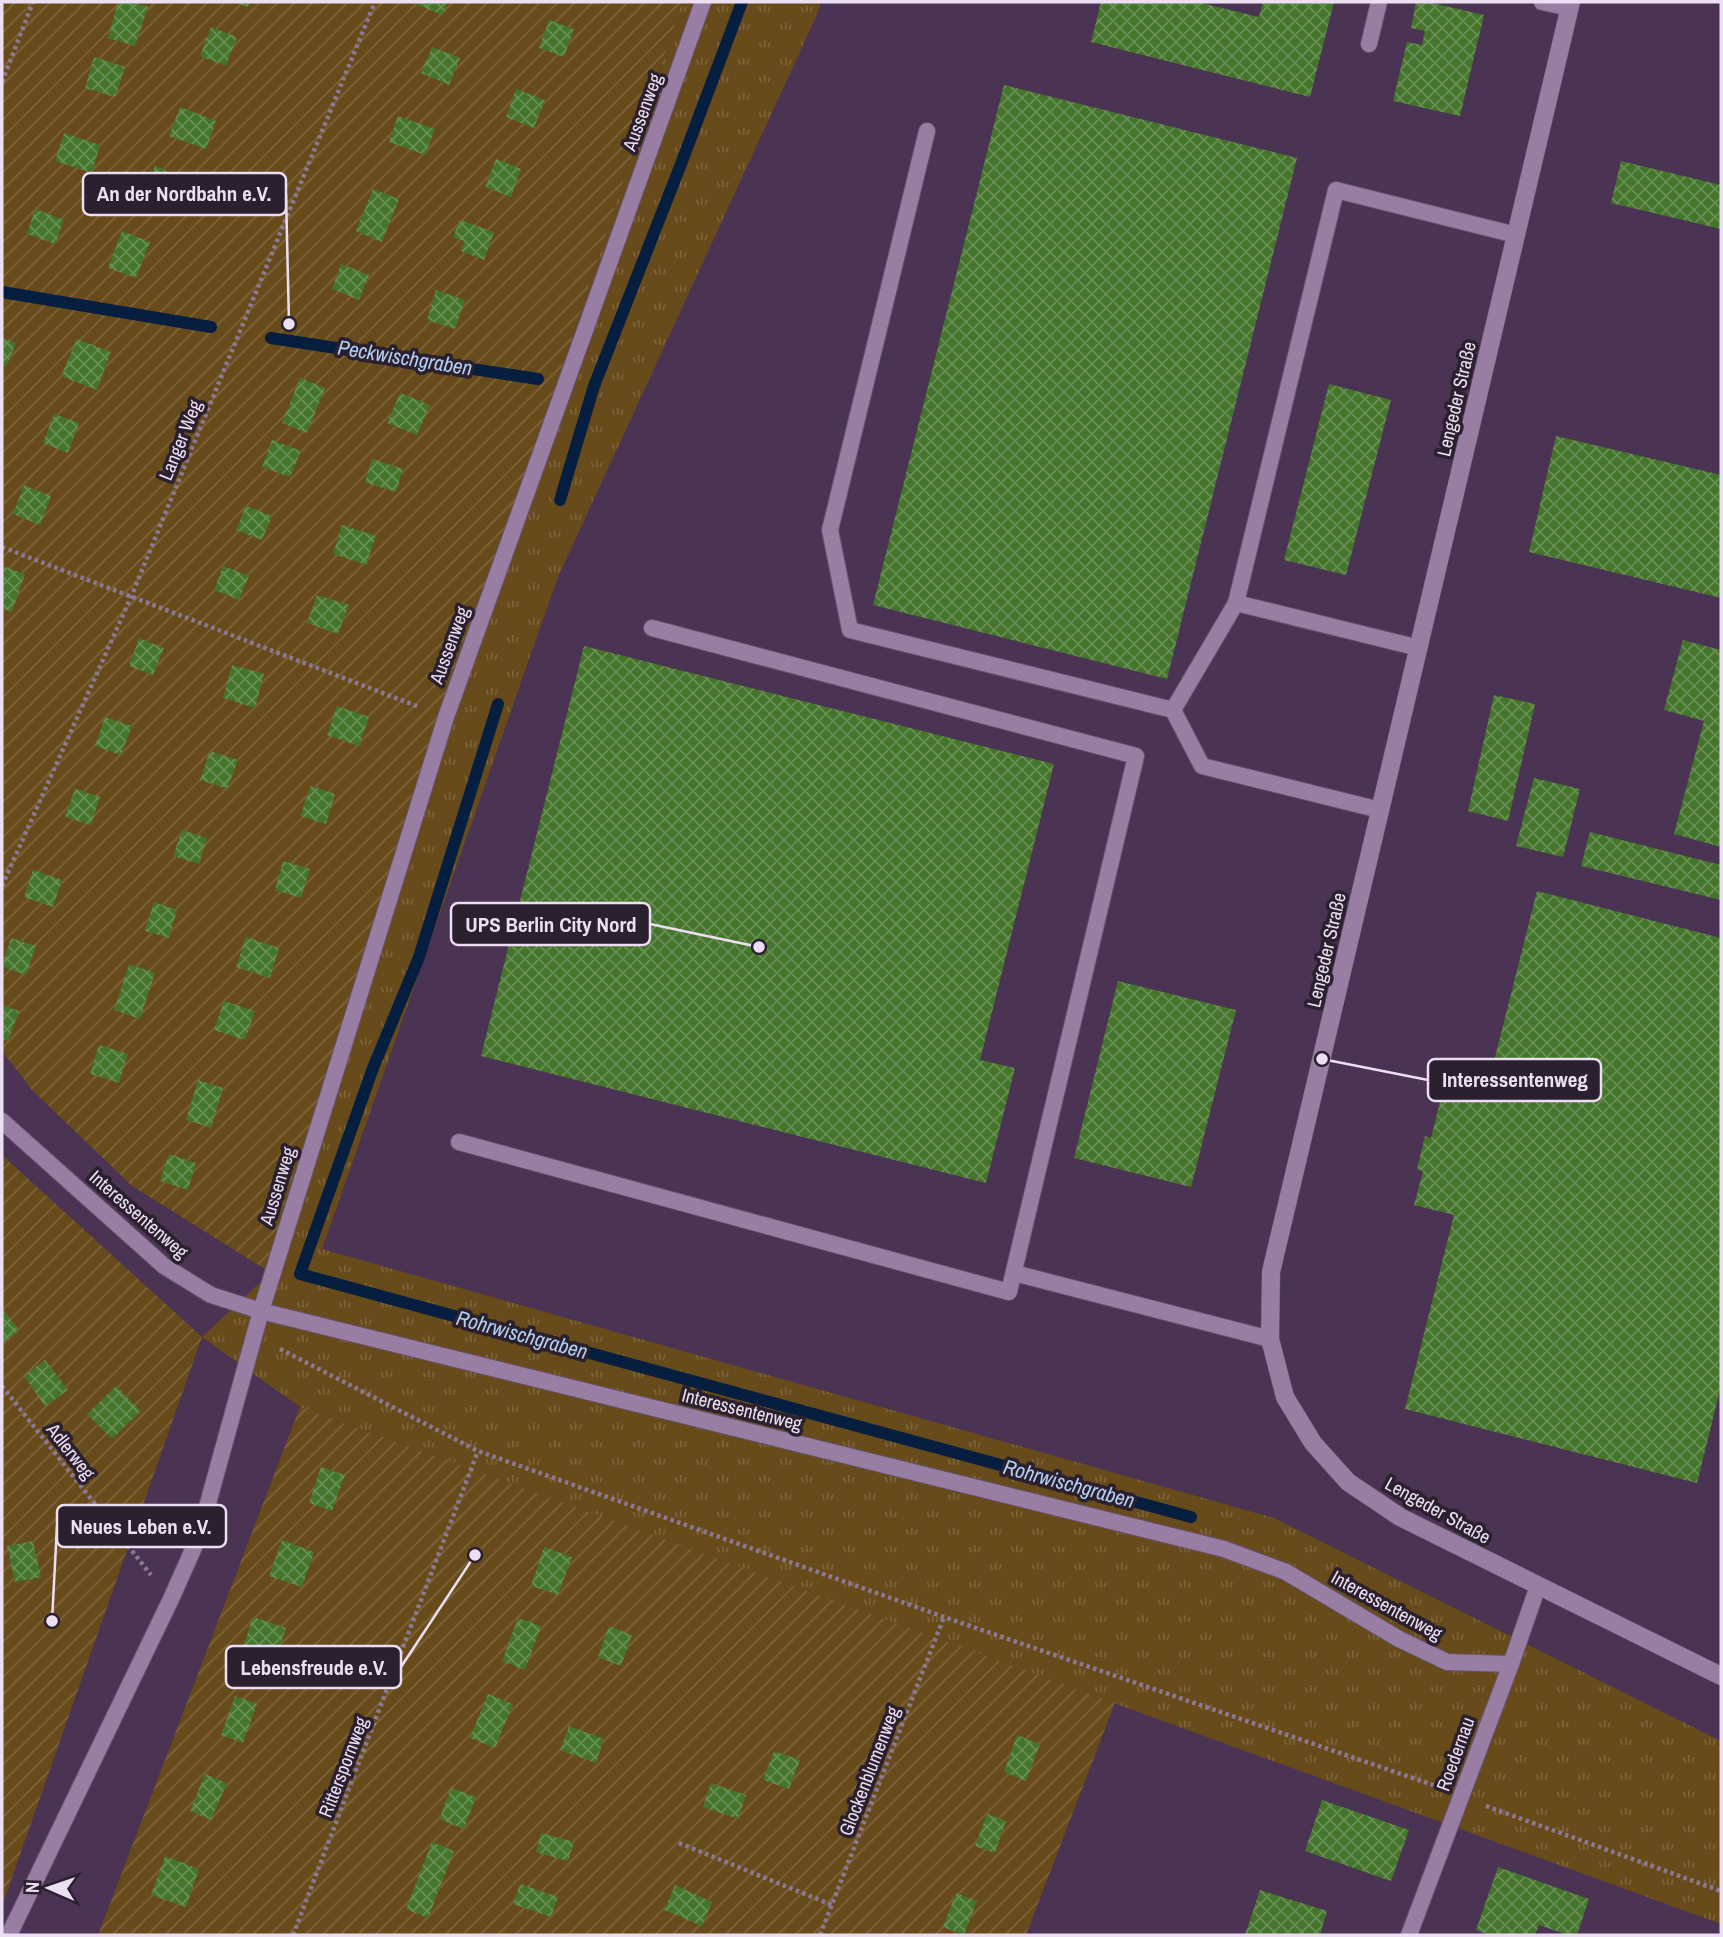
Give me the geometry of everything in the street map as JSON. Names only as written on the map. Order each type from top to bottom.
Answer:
[{"type":"street","name":"Lengeder Straße","points":[[1571,5],[1271,1272],[1270,1339],[1286,1397],[1313,1443],[1348,1482],[1399,1517],[1721,1675]]},
{"type":"lane","name":"Aussenweg","points":[[9,1935],[171,1600],[199,1536],[261,1311],[446,718],[704,2]]},
{"type":"lane","points":[[1369,44],[1379,2]]},
{"type":"lane","points":[[1542,2],[1571,5]]},
{"type":"lane","points":[[927,131],[830,530],[850,630],[1173,710],[1202,766],[1380,810]]},
{"type":"lane","points":[[1173,710],[1236,603],[1336,190],[1516,234]]},
{"type":"lane","points":[[1236,603],[1419,648]]},
{"type":"lane","points":[[459,1142],[1009,1292],[1136,756],[652,628]]},
{"type":"lane","name":"Interessentenweg","points":[[2,1121],[164,1266],[211,1296],[261,1311],[1224,1549],[1286,1572],[1399,1639],[1447,1662],[1511,1664]]},
{"type":"lane","points":[[1014,1273],[1270,1339]]},
{"type":"lane","name":"Roedernau","points":[[1409,1935],[1538,1587]]},
{"type":"path","points":[[2,82],[33,2]]},
{"type":"path","name":"Langer Weg","points":[[2,886],[131,597],[375,2]]},
{"type":"path","points":[[2,547],[427,710]]},
{"type":"path","points":[[261,1311],[280,1349],[478,1451],[944,1617],[1462,1796],[1721,1891]]},
{"type":"path","name":"Adlerweg","points":[[2,1386],[171,1600]]},
{"type":"path","name":"Ritterspornweg","points":[[293,1935],[478,1451]]},
{"type":"path","name":"Glockenblumenweg","points":[[820,1935],[944,1617]]},
{"type":"path","points":[[679,1843],[832,1905]]},
{"type":"green space","points":[[2,2],[682,2],[471,645],[271,1273],[132,1186],[32,1090],[2,1051]]},
{"type":"green space","points":[[682,2],[821,2],[558,577],[322,1249],[1274,1518],[1721,1741],[1721,1924],[300,1407],[202,1337],[270,1273],[471,645]]},
{"type":"green space","points":[[2,1155],[202,1337],[2,1906]]},
{"type":"green space","points":[[300,1407],[1115,1703],[1026,1935],[98,1935]]},
{"type":"building","points":[[118,2],[131,2],[148,7],[135,46],[108,38]]},
{"type":"building","points":[[233,2],[250,2],[248,7]]},
{"type":"building","points":[[419,2],[448,2],[443,15],[417,5]]},
{"type":"building","points":[[1101,2],[1197,2],[1259,17],[1263,2],[1334,2],[1310,97],[1091,42]]},
{"type":"building","points":[[1416,2],[1428,2],[1484,15],[1460,116],[1393,101],[1407,42],[1422,45],[1425,31],[1411,28]]},
{"type":"building","points":[[549,20],[574,29],[564,57],[539,48]]},
{"type":"building","points":[[211,27],[237,37],[226,66],[200,56]]},
{"type":"building","points":[[432,47],[460,58],[449,85],[421,73]]},
{"type":"building","points":[[94,57],[125,67],[115,97],[85,88]]},
{"type":"building","points":[[1004,85],[1297,158],[1167,679],[873,605]]},
{"type":"building","points":[[516,89],[545,100],[534,128],[506,117]]},
{"type":"building","points":[[180,107],[216,121],[206,149],[169,136]]},
{"type":"building","points":[[398,116],[435,129],[425,155],[389,142]]},
{"type":"building","points":[[64,133],[100,145],[92,173],[55,161]]},
{"type":"building","points":[[496,159],[521,169],[511,197],[485,187]]},
{"type":"building","points":[[1621,161],[1721,185],[1721,229],[1611,203]]},
{"type":"building","points":[[155,166],[181,177],[169,208],[143,198]]},
{"type":"building","points":[[373,189],[399,199],[382,242],[356,231]]},
{"type":"building","points":[[35,209],[64,220],[55,244],[27,234]]},
{"type":"building","points":[[460,220],[494,232],[484,260],[461,251],[464,241],[453,237]]},
{"type":"building","points":[[122,231],[150,242],[136,278],[108,268]]},
{"type":"building","points":[[341,264],[369,275],[359,300],[332,289]]},
{"type":"building","points":[[436,290],[465,300],[455,329],[427,320]]},
{"type":"building","points":[[2,338],[16,343],[6,367],[2,365]]},
{"type":"building","points":[[77,339],[111,352],[97,390],[61,376]]},
{"type":"building","points":[[300,378],[325,388],[307,433],[282,423]]},
{"type":"building","points":[[1329,384],[1391,400],[1346,575],[1284,560]]},
{"type":"building","points":[[400,393],[430,405],[417,435],[387,423]]},
{"type":"building","points":[[54,414],[79,423],[68,453],[43,443]]},
{"type":"building","points":[[1556,436],[1721,475],[1721,598],[1529,552]]},
{"type":"building","points":[[272,440],[301,451],[290,477],[262,467]]},
{"type":"building","points":[[372,459],[403,469],[396,492],[365,482]]},
{"type":"building","points":[[24,485],[51,496],[40,525],[13,514]]},
{"type":"building","points":[[246,506],[272,516],[262,540],[236,530]]},
{"type":"building","points":[[342,525],[376,536],[366,565],[333,554]]},
{"type":"building","points":[[2,566],[25,574],[12,612],[2,608]]},
{"type":"building","points":[[223,566],[249,576],[239,600],[214,590]]},
{"type":"building","points":[[317,595],[349,605],[338,634],[307,623]]},
{"type":"building","points":[[139,638],[164,648],[153,675],[129,666]]},
{"type":"building","points":[[1683,640],[1721,650],[1721,847],[1674,834],[1704,721],[1664,710]]},
{"type":"building","points":[[584,646],[1054,764],[980,1060],[1015,1068],[986,1183],[481,1056]]},
{"type":"building","points":[[232,665],[264,674],[255,708],[223,698]]},
{"type":"building","points":[[1494,695],[1535,704],[1508,821],[1468,811]]},
{"type":"building","points":[[337,706],[369,717],[359,746],[327,735]]},
{"type":"building","points":[[105,717],[132,726],[121,755],[95,746]]},
{"type":"building","points":[[210,751],[238,760],[227,789],[200,780]]},
{"type":"building","points":[[1534,778],[1580,789],[1563,857],[1516,846]]},
{"type":"building","points":[[311,786],[335,794],[326,824],[300,816]]},
{"type":"building","points":[[75,789],[100,797],[91,825],[65,817]]},
{"type":"building","points":[[182,830],[207,838],[199,864],[173,856]]},
{"type":"building","points":[[1590,832],[1721,865],[1721,900],[1581,866]]},
{"type":"building","points":[[283,861],[310,869],[301,898],[275,890]]},
{"type":"building","points":[[33,870],[62,880],[53,907],[24,897]]},
{"type":"building","points":[[1537,891],[1721,938],[1721,1386],[1697,1483],[1405,1409],[1454,1215],[1414,1205],[1423,1171],[1417,1169],[1425,1136],[1431,1138],[1449,1066],[1490,1077]]},
{"type":"building","points":[[154,902],[177,910],[169,938],[145,931]]},
{"type":"building","points":[[246,937],[279,948],[270,978],[236,967]]},
{"type":"building","points":[[11,938],[36,946],[26,975],[2,967]]},
{"type":"building","points":[[129,964],[155,973],[140,1019],[114,1010]]},
{"type":"building","points":[[1118,981],[1236,1010],[1191,1187],[1074,1158]]},
{"type":"building","points":[[224,1001],[255,1011],[245,1040],[214,1030]]},
{"type":"building","points":[[2,1005],[19,1011],[8,1041],[2,1039]]},
{"type":"building","points":[[99,1045],[128,1054],[119,1083],[90,1074]]},
{"type":"building","points":[[198,1080],[223,1088],[211,1128],[186,1120]]},
{"type":"building","points":[[169,1154],[196,1163],[188,1190],[160,1181]]},
{"type":"building","points":[[2,1308],[19,1330],[2,1344]]},
{"type":"building","points":[[45,1360],[68,1390],[45,1406],[24,1376]]},
{"type":"building","points":[[116,1386],[141,1411],[112,1439],[87,1414]]},
{"type":"building","points":[[321,1467],[345,1475],[332,1511],[309,1503]]},
{"type":"building","points":[[282,1540],[314,1552],[302,1587],[269,1576]]},
{"type":"building","points":[[33,1541],[41,1577],[15,1582],[7,1546]]},
{"type":"building","points":[[544,1547],[572,1557],[558,1595],[531,1586]]},
{"type":"building","points":[[253,1617],[286,1628],[274,1663],[241,1653]]},
{"type":"building","points":[[518,1618],[541,1626],[525,1670],[502,1661]]},
{"type":"building","points":[[609,1626],[632,1635],[621,1666],[598,1657]]},
{"type":"building","points":[[488,1694],[513,1704],[495,1748],[470,1738]]},
{"type":"building","points":[[235,1696],[257,1704],[243,1743],[221,1735]]},
{"type":"building","points":[[569,1726],[604,1739],[596,1763],[560,1750]]},
{"type":"building","points":[[1017,1735],[1040,1744],[1026,1781],[1004,1772]]},
{"type":"building","points":[[774,1751],[800,1760],[789,1789],[763,1780]]},
{"type":"building","points":[[205,1774],[227,1783],[211,1820],[190,1811]]},
{"type":"building","points":[[711,1783],[746,1795],[738,1819],[703,1807]]},
{"type":"building","points":[[451,1788],[476,1797],[464,1829],[439,1819]]},
{"type":"building","points":[[1322,1800],[1409,1830],[1391,1881],[1305,1851]]},
{"type":"building","points":[[987,1814],[1006,1821],[995,1853],[975,1846]]},
{"type":"building","points":[[541,1833],[574,1842],[568,1861],[536,1852]]},
{"type":"building","points":[[432,1842],[454,1851],[428,1918],[406,1909]]},
{"type":"building","points":[[165,1856],[199,1869],[186,1907],[151,1895]]},
{"type":"building","points":[[1498,1867],[1589,1899],[1577,1935],[1568,1935],[1539,1925],[1535,1935],[1490,1935],[1476,1930]]},
{"type":"building","points":[[520,1884],[558,1897],[551,1917],[513,1904]]},
{"type":"building","points":[[675,1885],[712,1902],[702,1926],[664,1910]]},
{"type":"building","points":[[1260,1890],[1327,1911],[1320,1935],[1245,1935]]},
{"type":"building","points":[[956,1893],[977,1901],[964,1935],[943,1927]]},
{"type":"waterway","points":[[560,500],[594,386],[742,2]]},
{"type":"waterway","name":"Peckwischgraben","points":[[2,292],[211,327]]},
{"type":"waterway","name":"Peckwischgraben","points":[[271,338],[538,379]]},
{"type":"waterway","name":"Rohrwischgraben","points":[[498,704],[419,957],[373,1068],[300,1274],[1191,1517]]},
{"type":"place","name":"An der Nordbahn e.V.","points":[[289,324]]},
{"type":"place","name":"UPS Berlin City Nord","points":[[759,947]]},
{"type":"place","name":"Interessentenweg","points":[[1322,1059]]},
{"type":"place","name":"Lebensfreude e.V.","points":[[475,1555]]},
{"type":"place","name":"Neues Leben e.V.","points":[[52,1621]]}]
